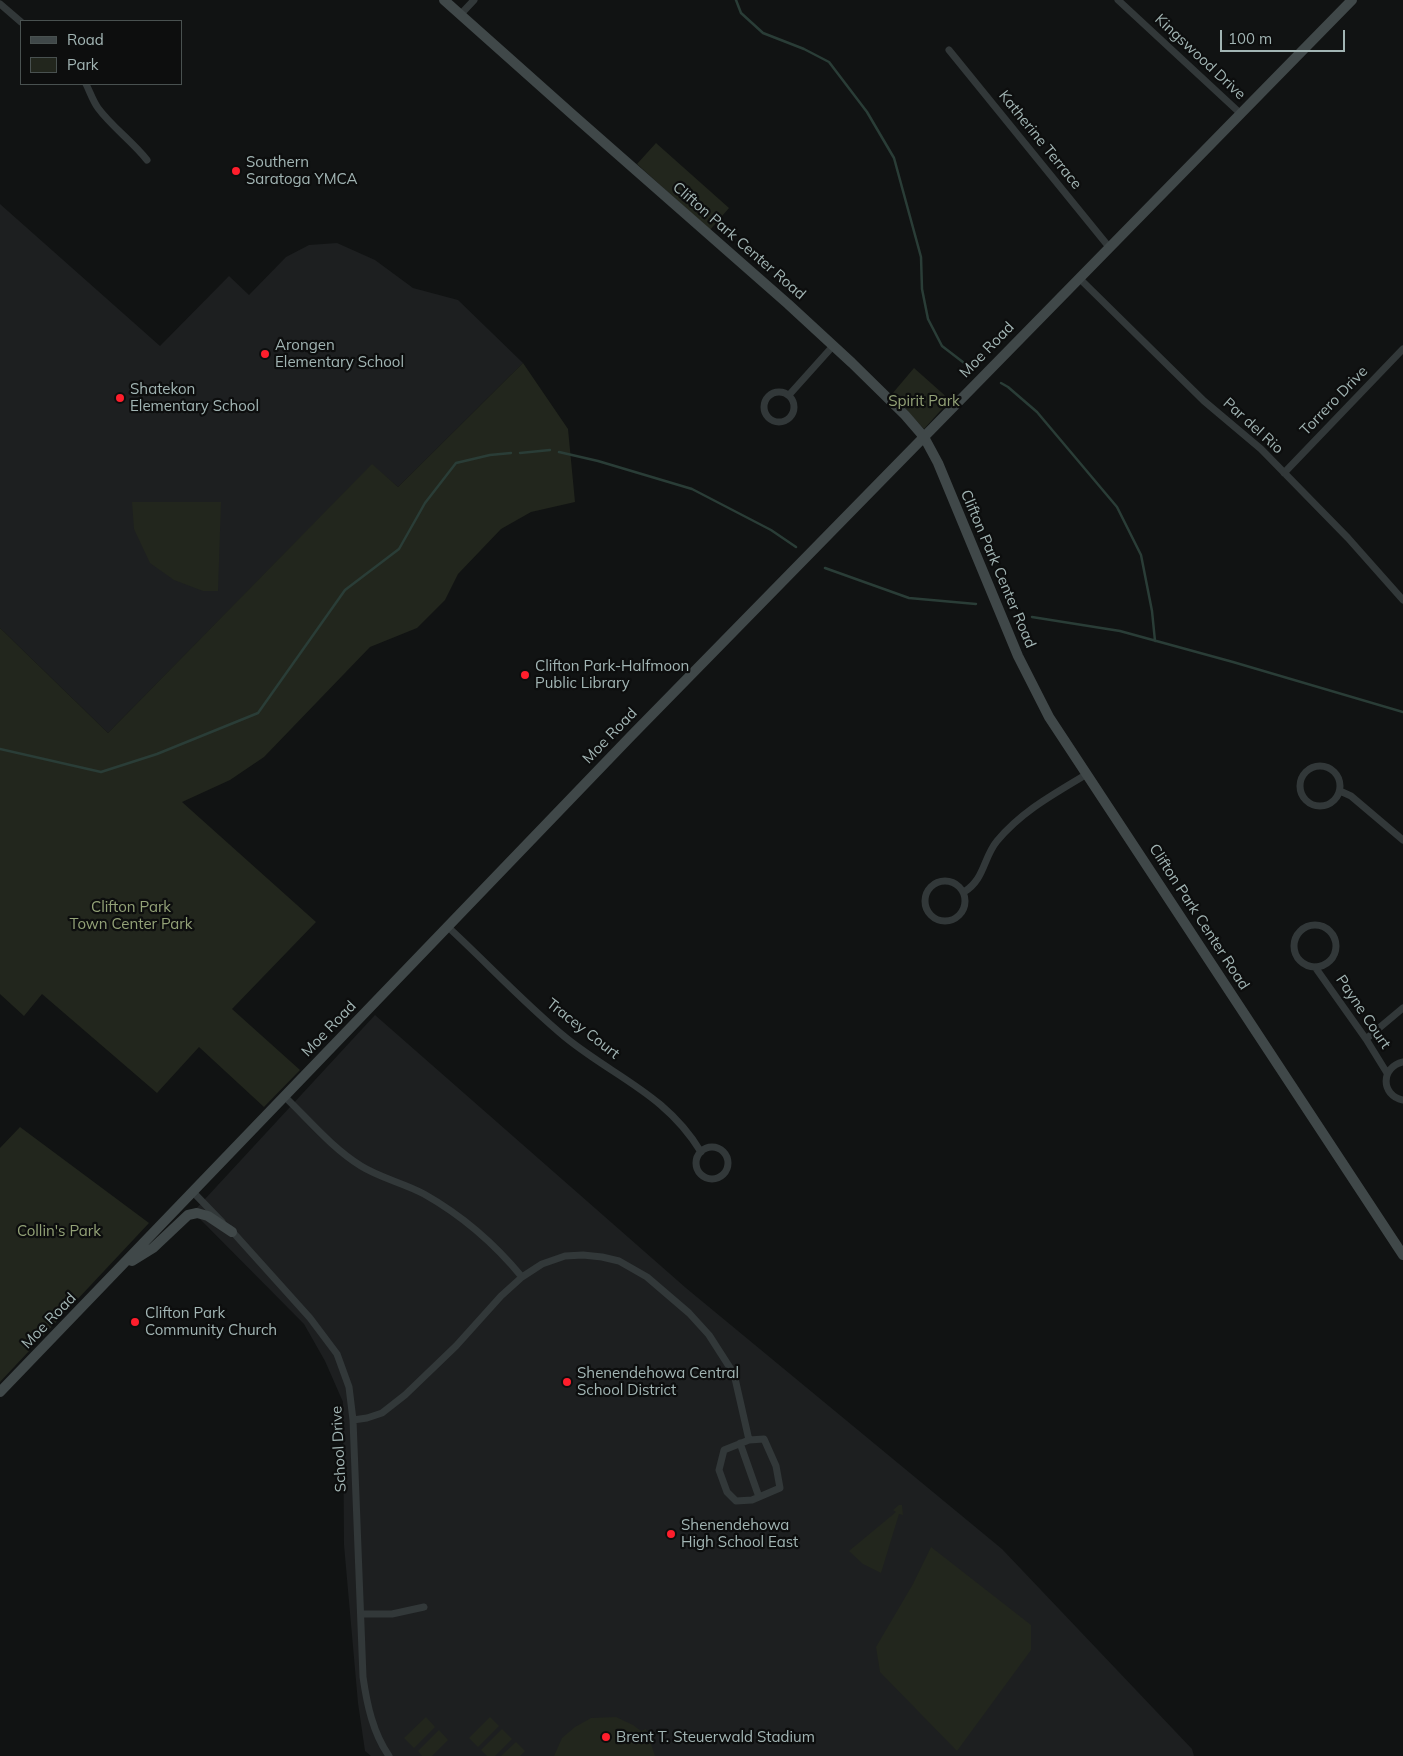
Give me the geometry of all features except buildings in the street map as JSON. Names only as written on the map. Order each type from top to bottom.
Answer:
[{"type":"street","name":"Clifton Park Center Road","points":[[444,0],[788,304],[905,415],[924,437],[938,463],[1018,656],[1049,717],[1403,1255]]},
{"type":"street","points":[[460,14],[474,0]]},
{"type":"street","name":"Kingswood Drive","points":[[1118,0],[1241,114]]},
{"type":"street","name":"Moe Road","points":[[0,1392],[632,734],[1352,0]]},
{"type":"street","points":[[0,4],[20,21]]},
{"type":"street","name":"Katherine Terrace","points":[[949,50],[1109,247]]},
{"type":"street","points":[[86,85],[97,107],[147,160]]},
{"type":"street","name":"Par del Rio","points":[[1079,278],[1204,401],[1261,449],[1348,538],[1403,600]]},
{"type":"street","points":[[789,395],[833,346]]},
{"type":"street","name":"Torrero Drive","points":[[1284,472],[1403,349]]},
{"type":"street","points":[[775,392],[785,392],[789,395],[794,408],[790,417],[777,422],[768,418],[764,405],[768,396],[775,392]]},
{"type":"street","points":[[1324,766],[1336,774],[1340,782],[1340,791],[1331,803],[1317,806],[1304,798],[1300,789],[1301,780],[1310,769],[1324,766]]},
{"type":"street","points":[[964,892],[978,881],[995,844],[1022,815],[1087,774]]},
{"type":"street","points":[[1340,791],[1350,796],[1403,840]]},
{"type":"street","points":[[948,881],[957,884],[964,892],[966,901],[963,910],[953,920],[938,920],[930,915],[926,896],[934,884],[948,881]]},
{"type":"street","name":"Tracey Court","points":[[448,926],[566,1038],[656,1100],[678,1120],[701,1152]]},
{"type":"street","name":"Payne Court","points":[[1315,967],[1325,965],[1332,958],[1336,944],[1328,930],[1309,926],[1301,931],[1294,944],[1298,959],[1306,965],[1315,967],[1366,1039],[1387,1073]]},
{"type":"street","points":[[1366,1039],[1403,1008]]},
{"type":"street","name":"Payne Court","points":[[1403,1062],[1393,1065],[1387,1073],[1386,1083],[1389,1092],[1403,1100]]},
{"type":"street","points":[[285,1097],[336,1147],[362,1166],[424,1194],[479,1231],[504,1255],[522,1277]]},
{"type":"street","points":[[710,1147],[723,1151],[728,1160],[725,1174],[716,1179],[702,1175],[696,1161],[701,1152],[710,1147]]},
{"type":"street","name":"School Drive","points":[[193,1192],[310,1318],[337,1354],[349,1387],[353,1420],[363,1677],[367,1703],[376,1732],[389,1756]]},
{"type":"street","points":[[122,1266],[153,1248],[188,1215],[208,1216],[232,1232]]},
{"type":"street","points":[[353,1420],[382,1413],[405,1396],[456,1346],[501,1296],[522,1277],[542,1264],[565,1256],[583,1255],[602,1257],[619,1262],[647,1277],[689,1313],[704,1330],[734,1374],[748,1440]]},
{"type":"street","points":[[764,1439],[776,1466],[780,1488],[758,1497],[736,1501],[727,1492],[719,1470],[724,1450],[748,1440],[764,1439]]},
{"type":"street","points":[[740,1443],[758,1497]]},
{"type":"street","points":[[361,1614],[392,1614],[424,1607]]},
{"type":"shaded area","points":[[0,204],[160,346],[229,276],[249,295],[286,257],[309,245],[337,243],[375,260],[413,288],[458,300],[523,363],[398,487],[372,465],[108,733],[0,628]]},
{"type":"shaded area","name":"Shenendehowa Central School District","points":[[375,1015],[686,1288],[1002,1549],[1192,1749],[1194,1756],[371,1756],[365,1751],[358,1703],[344,1545],[343,1402],[325,1361],[304,1324],[193,1212]]},
{"type":"green space","points":[[656,143],[729,208],[710,230],[637,164]]},
{"type":"green space","name":"Clifton Park Town Center Park","points":[[523,363],[568,429],[575,502],[531,512],[501,529],[458,574],[445,600],[417,628],[370,647],[264,757],[230,780],[182,802],[316,922],[232,1009],[300,1070],[264,1107],[199,1047],[157,1093],[42,994],[24,1016],[0,994],[0,628],[108,733],[372,464],[398,487]]},
{"type":"green space","name":"Spirit Park","points":[[914,368],[950,400],[924,429],[892,394]]},
{"type":"green space","points":[[132,502],[221,502],[218,591],[203,591],[174,580],[150,563],[134,529]]},
{"type":"green space","name":"Collin's Park","points":[[20,1127],[149,1223],[0,1382],[0,1148]]},
{"type":"green space","points":[[902,1505],[903,1515],[899,1514],[881,1573],[863,1564],[849,1551],[896,1512],[893,1510]]},
{"type":"green space","points":[[931,1547],[1031,1625],[1031,1650],[957,1751],[880,1672],[876,1647],[913,1584]]},
{"type":"green space","points":[[426,1717],[435,1727],[414,1748],[404,1738]]},
{"type":"green space","points":[[490,1717],[499,1726],[478,1747],[469,1738]]},
{"type":"green space","name":"Brent T. Steuerwald Stadium","points":[[616,1717],[641,1731],[646,1729],[655,1756],[554,1756],[562,1738],[575,1727],[591,1718]]},
{"type":"green space","points":[[502,1729],[512,1739],[495,1756],[487,1756],[481,1750]]},
{"type":"green space","points":[[439,1730],[448,1740],[432,1756],[422,1756],[418,1751]]},
{"type":"green space","points":[[516,1742],[525,1751],[520,1756],[501,1756]]},
{"type":"waterway","points":[[736,0],[741,13],[763,33],[804,49],[829,62],[867,112],[894,158],[921,257],[922,289],[928,319],[942,346],[968,366]]},
{"type":"waterway","points":[[1001,383],[1037,412],[1117,507],[1141,555],[1152,611],[1155,641]]},
{"type":"waterway","points":[[520,453],[550,450]]},
{"type":"waterway","points":[[559,452],[598,461],[692,489],[771,530],[796,547]]},
{"type":"waterway","points":[[0,749],[101,772],[157,754],[258,713],[345,590],[399,549],[425,503],[456,463],[490,455],[511,453]]},
{"type":"waterway","points":[[825,568],[909,598],[976,604]]},
{"type":"waterway","points":[[1032,617],[1120,631],[1403,712]]},
{"type":"place","name":"Southern Saratoga YMCA","points":[[236,171]]},
{"type":"place","name":"Arongen Elementary School","points":[[265,354]]},
{"type":"place","name":"Shatekon Elementary School","points":[[120,398]]},
{"type":"place","name":"Clifton Park-Halfmoon Public Library","points":[[525,675]]},
{"type":"place","name":"Clifton Park Community Church","points":[[135,1322]]},
{"type":"place","name":"Shenendehowa Central School District","points":[[567,1382]]},
{"type":"place","name":"Shenendehowa High School East","points":[[671,1534]]},
{"type":"place","name":"Brent T. Steuerwald Stadium","points":[[606,1737]]}]
